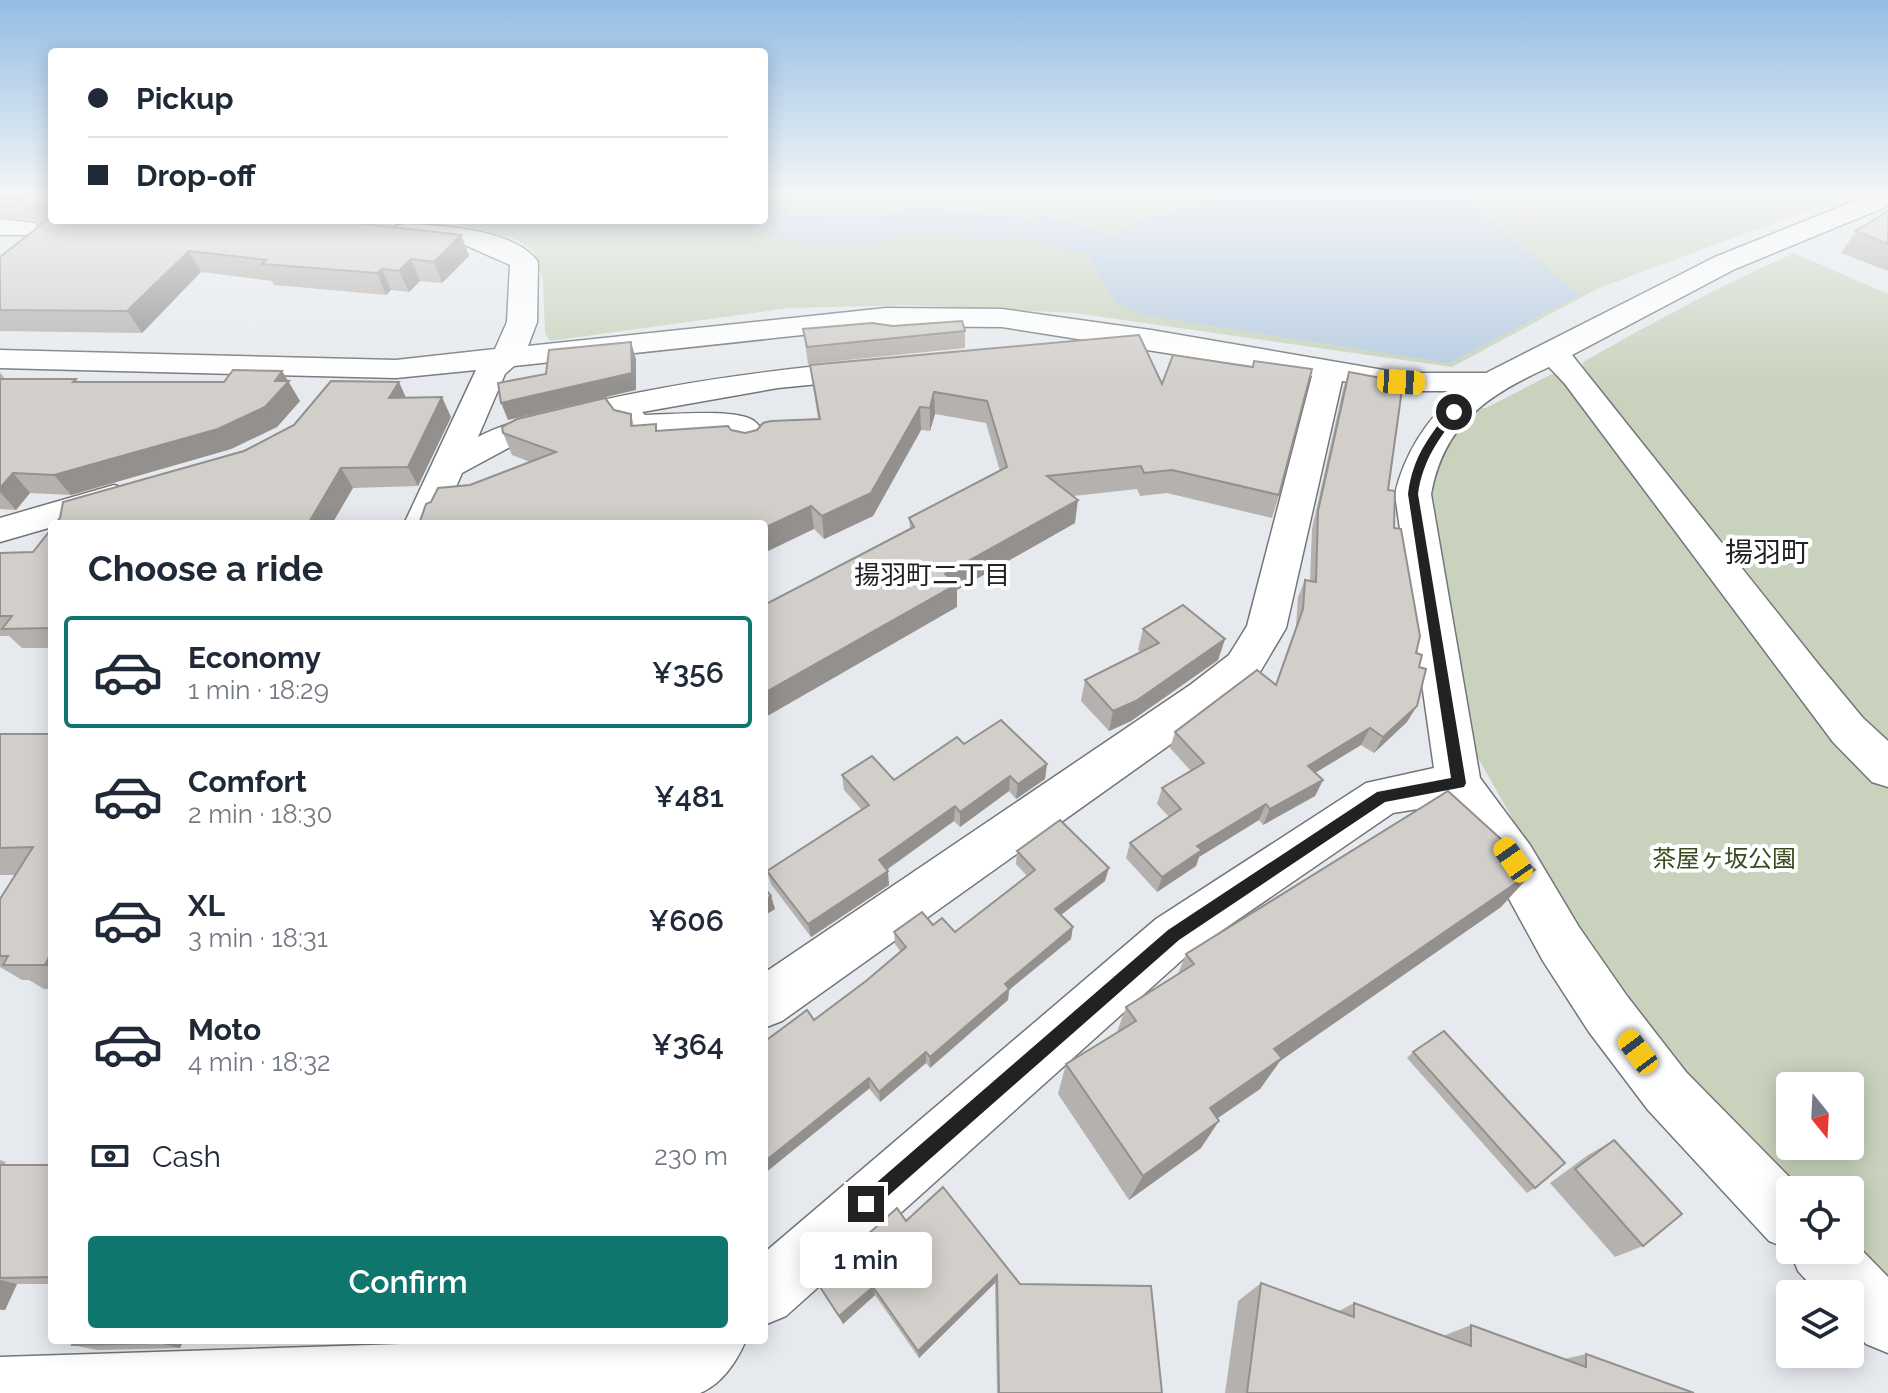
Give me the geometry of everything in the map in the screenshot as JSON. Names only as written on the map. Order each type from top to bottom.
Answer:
[{"type":"street","points":[[424,520],[491,370],[509,356],[519,336],[524,309],[524,262],[517,257]]},
{"type":"street","points":[[1740,257],[1491,382],[1454,412],[1424,451],[1413,494],[1459,783],[1513,860],[1561,944],[1608,1014],[1667,1091],[1776,1205]]},
{"type":"street","points":[[0,359],[396,369],[886,317],[1002,318],[1401,382],[1491,382]]},
{"type":"street","points":[[1020,350],[1074,328]]},
{"type":"street","points":[[1553,353],[1576,377],[1812,687],[1848,730],[1888,769]]},
{"type":"street","points":[[448,466],[513,432],[628,404],[778,379],[900,366]]},
{"type":"street","points":[[320,402],[349,368]]},
{"type":"street","points":[[768,1000],[1205,697],[1243,666],[1266,628],[1329,371]]},
{"type":"street","points":[[628,404],[629,418],[633,423],[736,425],[743,427],[748,443]]},
{"type":"street","points":[[19,526],[141,489]]},
{"type":"street","points":[[768,1284],[1174,935],[1382,796],[1459,783]]},
{"type":"street","points":[[1832,1264],[1888,1322]]},
{"type":"street","points":[[0,1390],[685,1367],[710,1344]]},
{"type":"green space","points":[[536,257],[1682,257],[1599,288],[1452,367],[1075,313],[910,305],[789,308],[550,341],[545,333],[543,280]]},
{"type":"green space","points":[[1785,257],[1803,257],[1888,294],[1888,750],[1844,707],[1583,369],[1583,362],[1713,291]]},
{"type":"green space","name":"茶屋ヶ坂公園","points":[[1552,374],[1560,374],[1888,787],[1888,1296],[1862,1264],[1864,1264],[1864,1176],[1777,1176],[1610,991],[1473,749],[1428,514],[1434,459],[1477,408],[1486,408]]},
{"type":"water","points":[[1089,257],[1534,257],[1579,295],[1449,363],[1145,315],[1115,302]]},
{"type":"building","points":[[0,257],[183,257],[127,311],[0,310]]},
{"type":"building","points":[[240,257],[439,257],[434,262],[411,259],[399,271],[382,269],[377,273],[262,264],[266,260]]},
{"type":"building","points":[[962,321],[965,331],[807,347],[803,329],[872,323],[893,326]]},
{"type":"building","points":[[1139,335],[1162,384],[1173,355],[1253,367],[1254,361],[1312,369],[1279,495],[1172,470],[1144,473],[1141,466],[1047,476],[1078,500],[945,574],[957,584],[768,691],[768,603],[914,527],[909,518],[1007,467],[987,401],[934,392],[930,408],[920,407],[871,493],[822,516],[811,506],[768,526],[768,520],[420,520],[426,504],[431,502],[438,488],[470,485],[556,452],[503,433],[502,427],[517,419],[605,398],[614,410],[631,414],[631,426],[656,424],[656,431],[728,426],[731,430],[745,433],[771,421],[820,419],[810,365]]},
{"type":"building","points":[[631,342],[632,373],[501,403],[498,383],[546,374],[549,350]]},
{"type":"building","points":[[233,370],[282,371],[275,381],[289,381],[265,407],[218,429],[54,475],[13,473],[0,488],[0,379],[224,382]]},
{"type":"building","points":[[1349,372],[1403,382],[1388,490],[1395,491],[1394,528],[1401,529],[1420,636],[1416,653],[1422,655],[1419,667],[1426,669],[1417,706],[1383,737],[1370,728],[1308,766],[1323,780],[1270,809],[1266,804],[1197,846],[1202,850],[1162,877],[1130,843],[1181,809],[1162,788],[1204,763],[1175,732],[1257,670],[1276,685],[1303,609],[1305,580],[1316,582],[1318,511]]},
{"type":"building","points":[[331,381],[399,382],[389,398],[442,397],[408,467],[341,468],[310,520],[58,520],[63,502],[244,451],[294,425]]},
{"type":"building","points":[[48,533],[48,628],[2,629],[12,616],[0,616],[0,553],[33,552]]},
{"type":"building","points":[[1183,605],[1225,639],[1136,701],[1113,711],[1085,680],[1159,643],[1143,629]]},
{"type":"building","points":[[1001,720],[1047,764],[1018,784],[1010,776],[960,812],[955,806],[879,860],[888,871],[808,924],[768,870],[869,805],[842,775],[872,756],[894,780],[957,737],[964,744]]},
{"type":"building","points":[[0,734],[48,734],[48,959],[45,965],[3,965],[8,956],[0,956],[0,899],[33,847],[0,848]]},
{"type":"building","points":[[1448,791],[1535,870],[1274,1049],[1282,1058],[1210,1108],[1219,1121],[1143,1176],[1066,1064],[1136,1021],[1126,1007],[1194,964],[1186,954]]},
{"type":"building","points":[[1060,820],[1109,868],[1055,909],[1073,927],[1005,984],[1009,989],[930,1057],[926,1052],[879,1092],[869,1078],[768,1159],[768,1039],[807,1010],[814,1020],[866,981],[906,947],[894,932],[922,912],[933,925],[942,918],[955,932],[1035,870],[1017,851]]},
{"type":"building","points":[[1444,1031],[1565,1163],[1535,1188],[1413,1052]]},
{"type":"building","points":[[1614,1140],[1682,1214],[1643,1246],[1575,1169]]},
{"type":"building","points":[[0,1165],[48,1165],[48,1277],[0,1278]]},
{"type":"building","points":[[943,1187],[1020,1284],[1151,1286],[1162,1393],[999,1393],[997,1275],[918,1351],[873,1287],[839,1316],[816,1281],[897,1208],[906,1221]]},
{"type":"building","points":[[1261,1283],[1354,1317],[1354,1303],[1471,1346],[1471,1325],[1586,1367],[1586,1354],[1694,1393],[1247,1393]]},
{"type":"district","name":"揚羽町","points":[[1767,552]]},
{"type":"district","name":"揚羽町二丁目","points":[[932,575]]},
{"type":"route","points":[[866,1204],[1099,997],[1174,935],[1382,796],[1459,783],[1413,494],[1424,451],[1454,412]]}]
